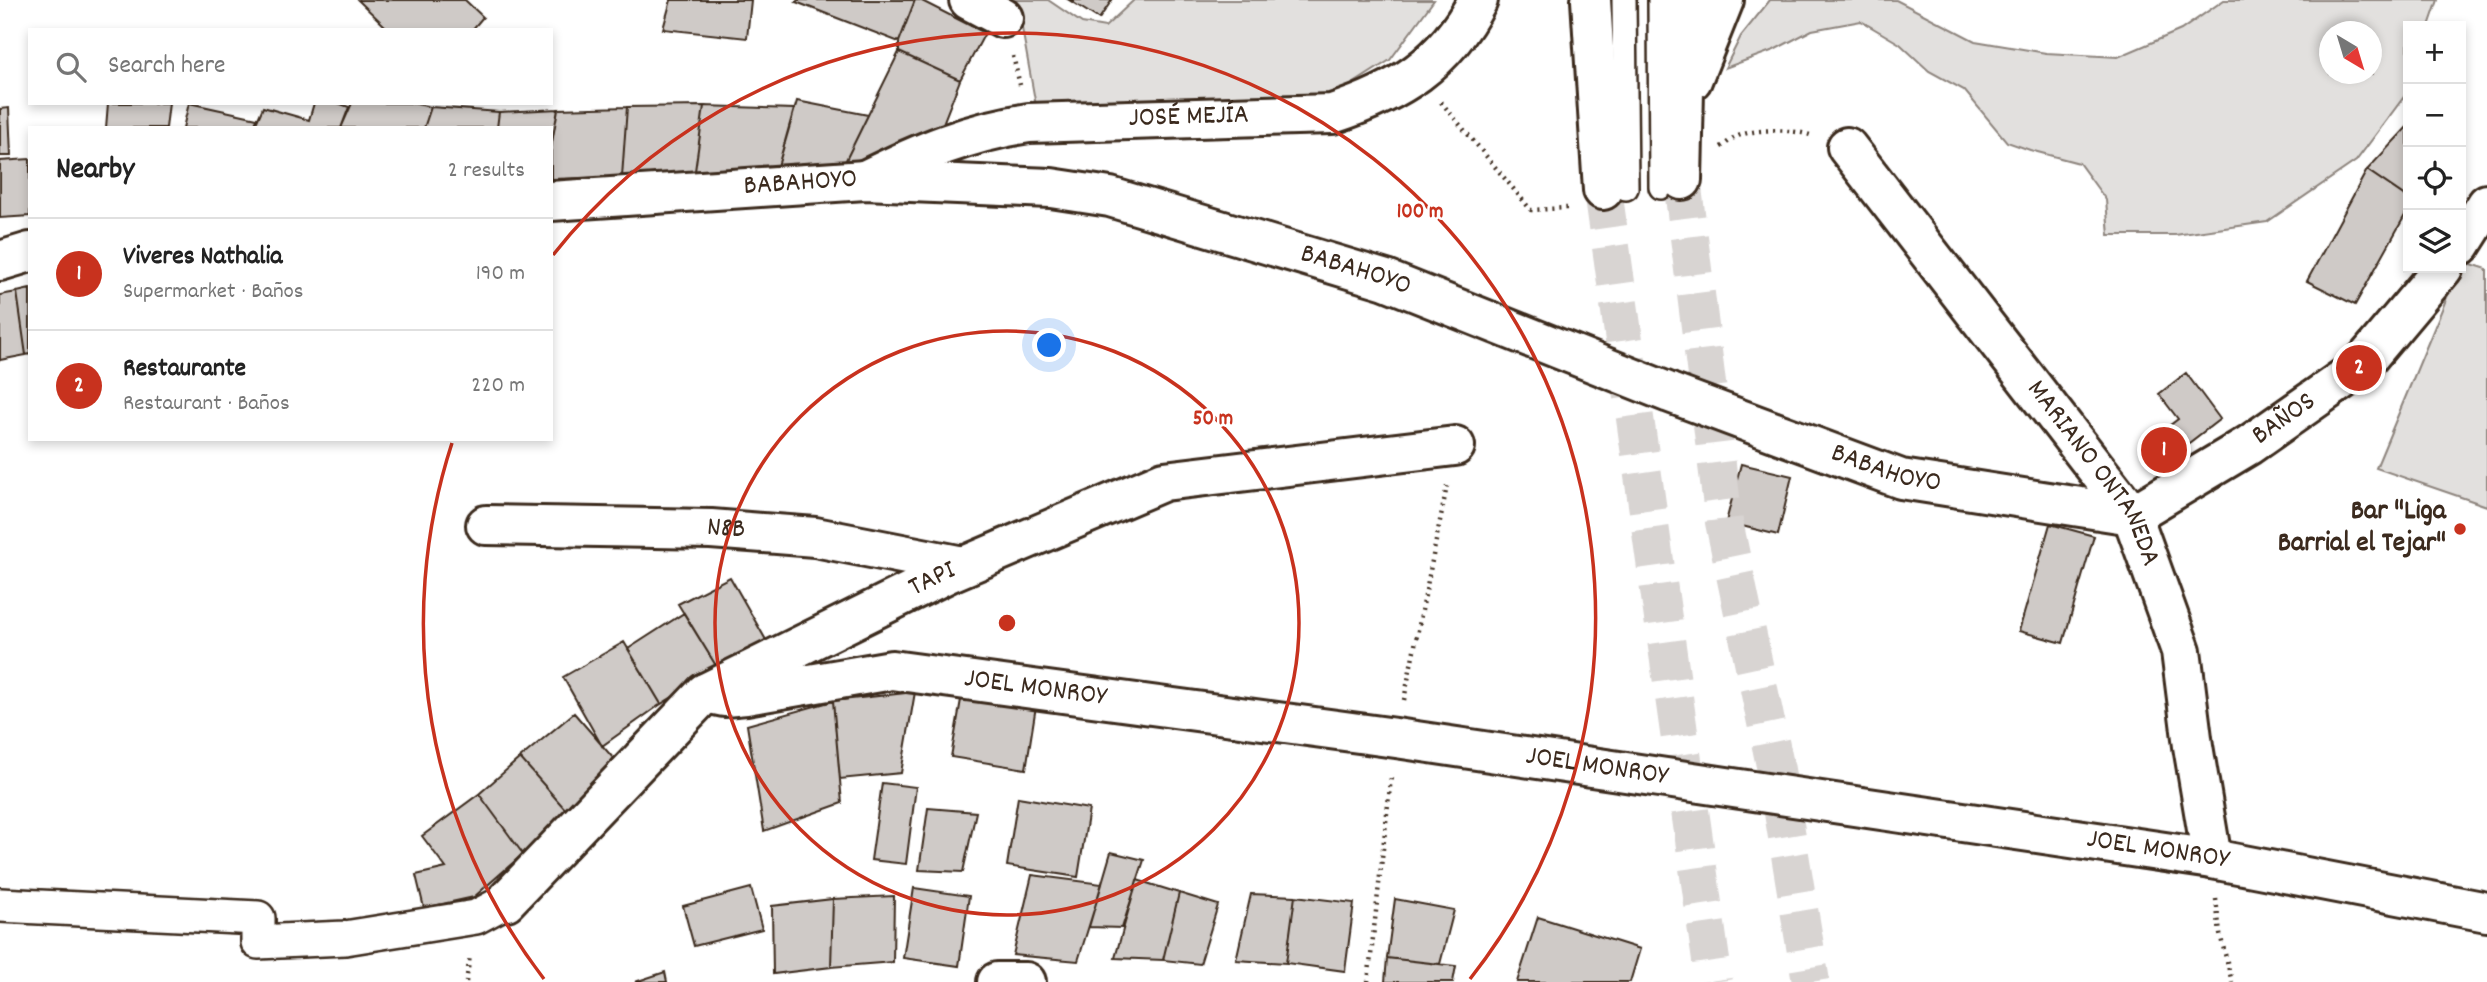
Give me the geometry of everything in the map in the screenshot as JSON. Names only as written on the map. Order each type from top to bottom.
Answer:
[{"type":"street","points":[[970,0],[1003,18]]},
{"type":"street","name":"JOSÉ MEJÍA","points":[[865,180],[920,152],[1003,127],[1029,123],[1332,114],[1372,101],[1400,86],[1434,60],[1466,22],[1478,0]]},
{"type":"street","points":[[1591,0],[1614,189]]},
{"type":"street","points":[[1671,184],[1684,101],[1686,0]]},
{"type":"street","points":[[1684,101],[1724,0]]},
{"type":"street","name":"MARIANO ONTANEDA","points":[[1847,147],[2132,515],[2181,651],[2193,746],[2212,859]]},
{"type":"street","name":"BABAHOYO","points":[[553,201],[865,180],[1051,188],[1110,197],[1386,280],[1670,393],[1901,480],[2132,515]]},
{"type":"street","points":[[2466,237],[2487,204]]},
{"type":"street","points":[[2466,248],[2487,258]]},
{"type":"street","points":[[0,261],[28,253]]},
{"type":"street","name":"BAÑOS","points":[[2132,515],[2249,445],[2359,368],[2439,273]]},
{"type":"street","name":"TAPI","points":[[506,901],[705,693],[963,566],[1164,481],[1455,446]]},
{"type":"street","name":"N8B","points":[[486,525],[711,529],[815,537],[963,566]]},
{"type":"street","name":"JOEL MONROY","points":[[705,693],[724,697],[746,695],[892,670],[1410,740],[2212,859],[2487,912]]},
{"type":"street","points":[[0,905],[258,918],[258,942],[345,937],[476,917],[506,901]]},
{"type":"street","points":[[997,982],[1026,982]]},
{"type":"lane","points":[[1614,189],[1624,0]]},
{"type":"lane","points":[[1660,0],[1671,184]]},
{"type":"path","points":[[1003,18],[1029,123]]},
{"type":"path","points":[[2216,897],[2220,934],[2231,982]]},
{"type":"shaded area","points":[[994,0],[1048,0],[1082,23],[1105,27],[1134,0],[1434,0],[1390,60],[1332,97],[1036,106],[1020,17]]},
{"type":"shaded area","points":[[1770,0],[1896,0],[1975,41],[2046,53],[2118,57],[2181,30],[2224,0],[2438,0],[2431,21],[2403,21],[2403,98],[2356,161],[2267,222],[2175,235],[2109,235],[2106,200],[2079,163],[2007,142],[1964,90],[1929,71],[1900,44],[1861,21],[1812,30],[1774,50],[1725,68],[1741,36]]},
{"type":"shaded area","points":[[2466,262],[2487,269],[2487,506],[2376,468],[2457,273],[2466,273]]},
{"type":"building","points":[[358,0],[465,0],[483,17],[474,28],[387,28]]},
{"type":"building","points":[[671,0],[751,0],[747,38],[663,29]]},
{"type":"building","points":[[915,0],[899,42],[796,2]]},
{"type":"building","points":[[915,0],[920,0],[985,33],[960,80],[899,52],[899,42]]},
{"type":"building","points":[[1069,0],[1112,0],[1099,19]]},
{"type":"building","points":[[899,52],[960,80],[933,149],[843,166]]},
{"type":"building","points":[[797,101],[868,115],[843,166],[777,170]]},
{"type":"building","points":[[108,105],[169,105],[166,126],[106,126]]},
{"type":"building","points":[[189,105],[257,118],[255,126],[183,126]]},
{"type":"building","points":[[313,105],[349,107],[342,126],[255,126],[263,107],[309,120]]},
{"type":"building","points":[[351,105],[431,107],[425,126],[342,126]]},
{"type":"building","points":[[704,106],[794,109],[777,170],[695,171]]},
{"type":"building","points":[[704,106],[695,171],[622,177],[627,107]]},
{"type":"building","points":[[431,107],[499,112],[497,126],[425,126]]},
{"type":"building","points":[[627,107],[622,177],[553,179],[553,137],[558,109]]},
{"type":"building","points":[[9,108],[11,156],[0,156],[0,109]]},
{"type":"building","points":[[558,109],[553,137],[553,126],[497,126],[499,112]]},
{"type":"building","points":[[2403,131],[2403,195],[2367,170]]},
{"type":"building","points":[[28,159],[28,216],[0,218],[0,161]]},
{"type":"building","points":[[2367,170],[2403,195],[2403,219],[2355,305],[2307,281]]},
{"type":"building","points":[[28,289],[26,355],[17,292]]},
{"type":"building","points":[[17,292],[26,355],[0,360],[0,295]]},
{"type":"building","points":[[2186,373],[2220,419],[2159,466],[2144,445],[2178,419],[2159,394]]},
{"type":"building","points":[[1741,464],[1792,476],[1778,535],[1726,522]]},
{"type":"building","points":[[2050,524],[2094,536],[2063,643],[2019,631]]},
{"type":"building","points":[[730,577],[766,640],[718,669],[678,604]]},
{"type":"building","points":[[684,613],[718,669],[661,704],[628,649]]},
{"type":"building","points":[[624,642],[661,704],[602,746],[563,677]]},
{"type":"building","points":[[915,692],[901,773],[840,779],[833,701]]},
{"type":"building","points":[[962,694],[1036,706],[1026,769],[951,757]]},
{"type":"building","points":[[833,701],[842,803],[764,831],[747,725]]},
{"type":"building","points":[[574,713],[614,759],[566,810],[520,758]]},
{"type":"building","points":[[520,758],[566,810],[523,854],[479,794]]},
{"type":"building","points":[[882,783],[916,787],[906,864],[871,860]]},
{"type":"building","points":[[479,794],[523,854],[474,897],[424,908],[416,875],[446,868],[422,836]]},
{"type":"building","points":[[1018,797],[1089,809],[1078,877],[1007,866]]},
{"type":"building","points":[[928,808],[976,812],[963,872],[919,870]]},
{"type":"building","points":[[1111,852],[1144,860],[1122,928],[1089,927]]},
{"type":"building","points":[[1032,875],[1102,884],[1078,961],[1013,955]]},
{"type":"building","points":[[1137,880],[1179,893],[1163,960],[1115,958]]},
{"type":"building","points":[[751,888],[762,929],[694,946],[683,906]]},
{"type":"building","points":[[914,888],[969,896],[959,966],[903,958]]},
{"type":"building","points":[[1179,893],[1218,905],[1200,964],[1163,960]]},
{"type":"building","points":[[1251,894],[1295,896],[1286,963],[1236,960]]},
{"type":"building","points":[[894,896],[893,962],[831,967],[833,899]]},
{"type":"building","points":[[1295,896],[1354,903],[1345,971],[1286,963]]},
{"type":"building","points":[[833,899],[831,967],[773,974],[772,906]]},
{"type":"building","points":[[1395,899],[1454,910],[1440,964],[1387,958]]},
{"type":"building","points":[[1538,917],[1640,949],[1630,982],[1517,982]]},
{"type":"building","points":[[1387,958],[1456,966],[1453,982],[1385,982]]},
{"type":"building","points":[[665,972],[667,982],[635,982]]},
{"type":"tunnel","points":[[1682,180],[1724,522],[1776,770],[1811,982]]},
{"type":"tunnel","points":[[1603,190],[1714,982]]},
{"type":"place","name":"Restaurante","points":[[2359,368]]},
{"type":"place","name":"Viveres Nathalia","points":[[2164,450]]},
{"type":"place","name":"Bar \"Liga Barrial el Tejar\"","points":[[2460,529]]}]
